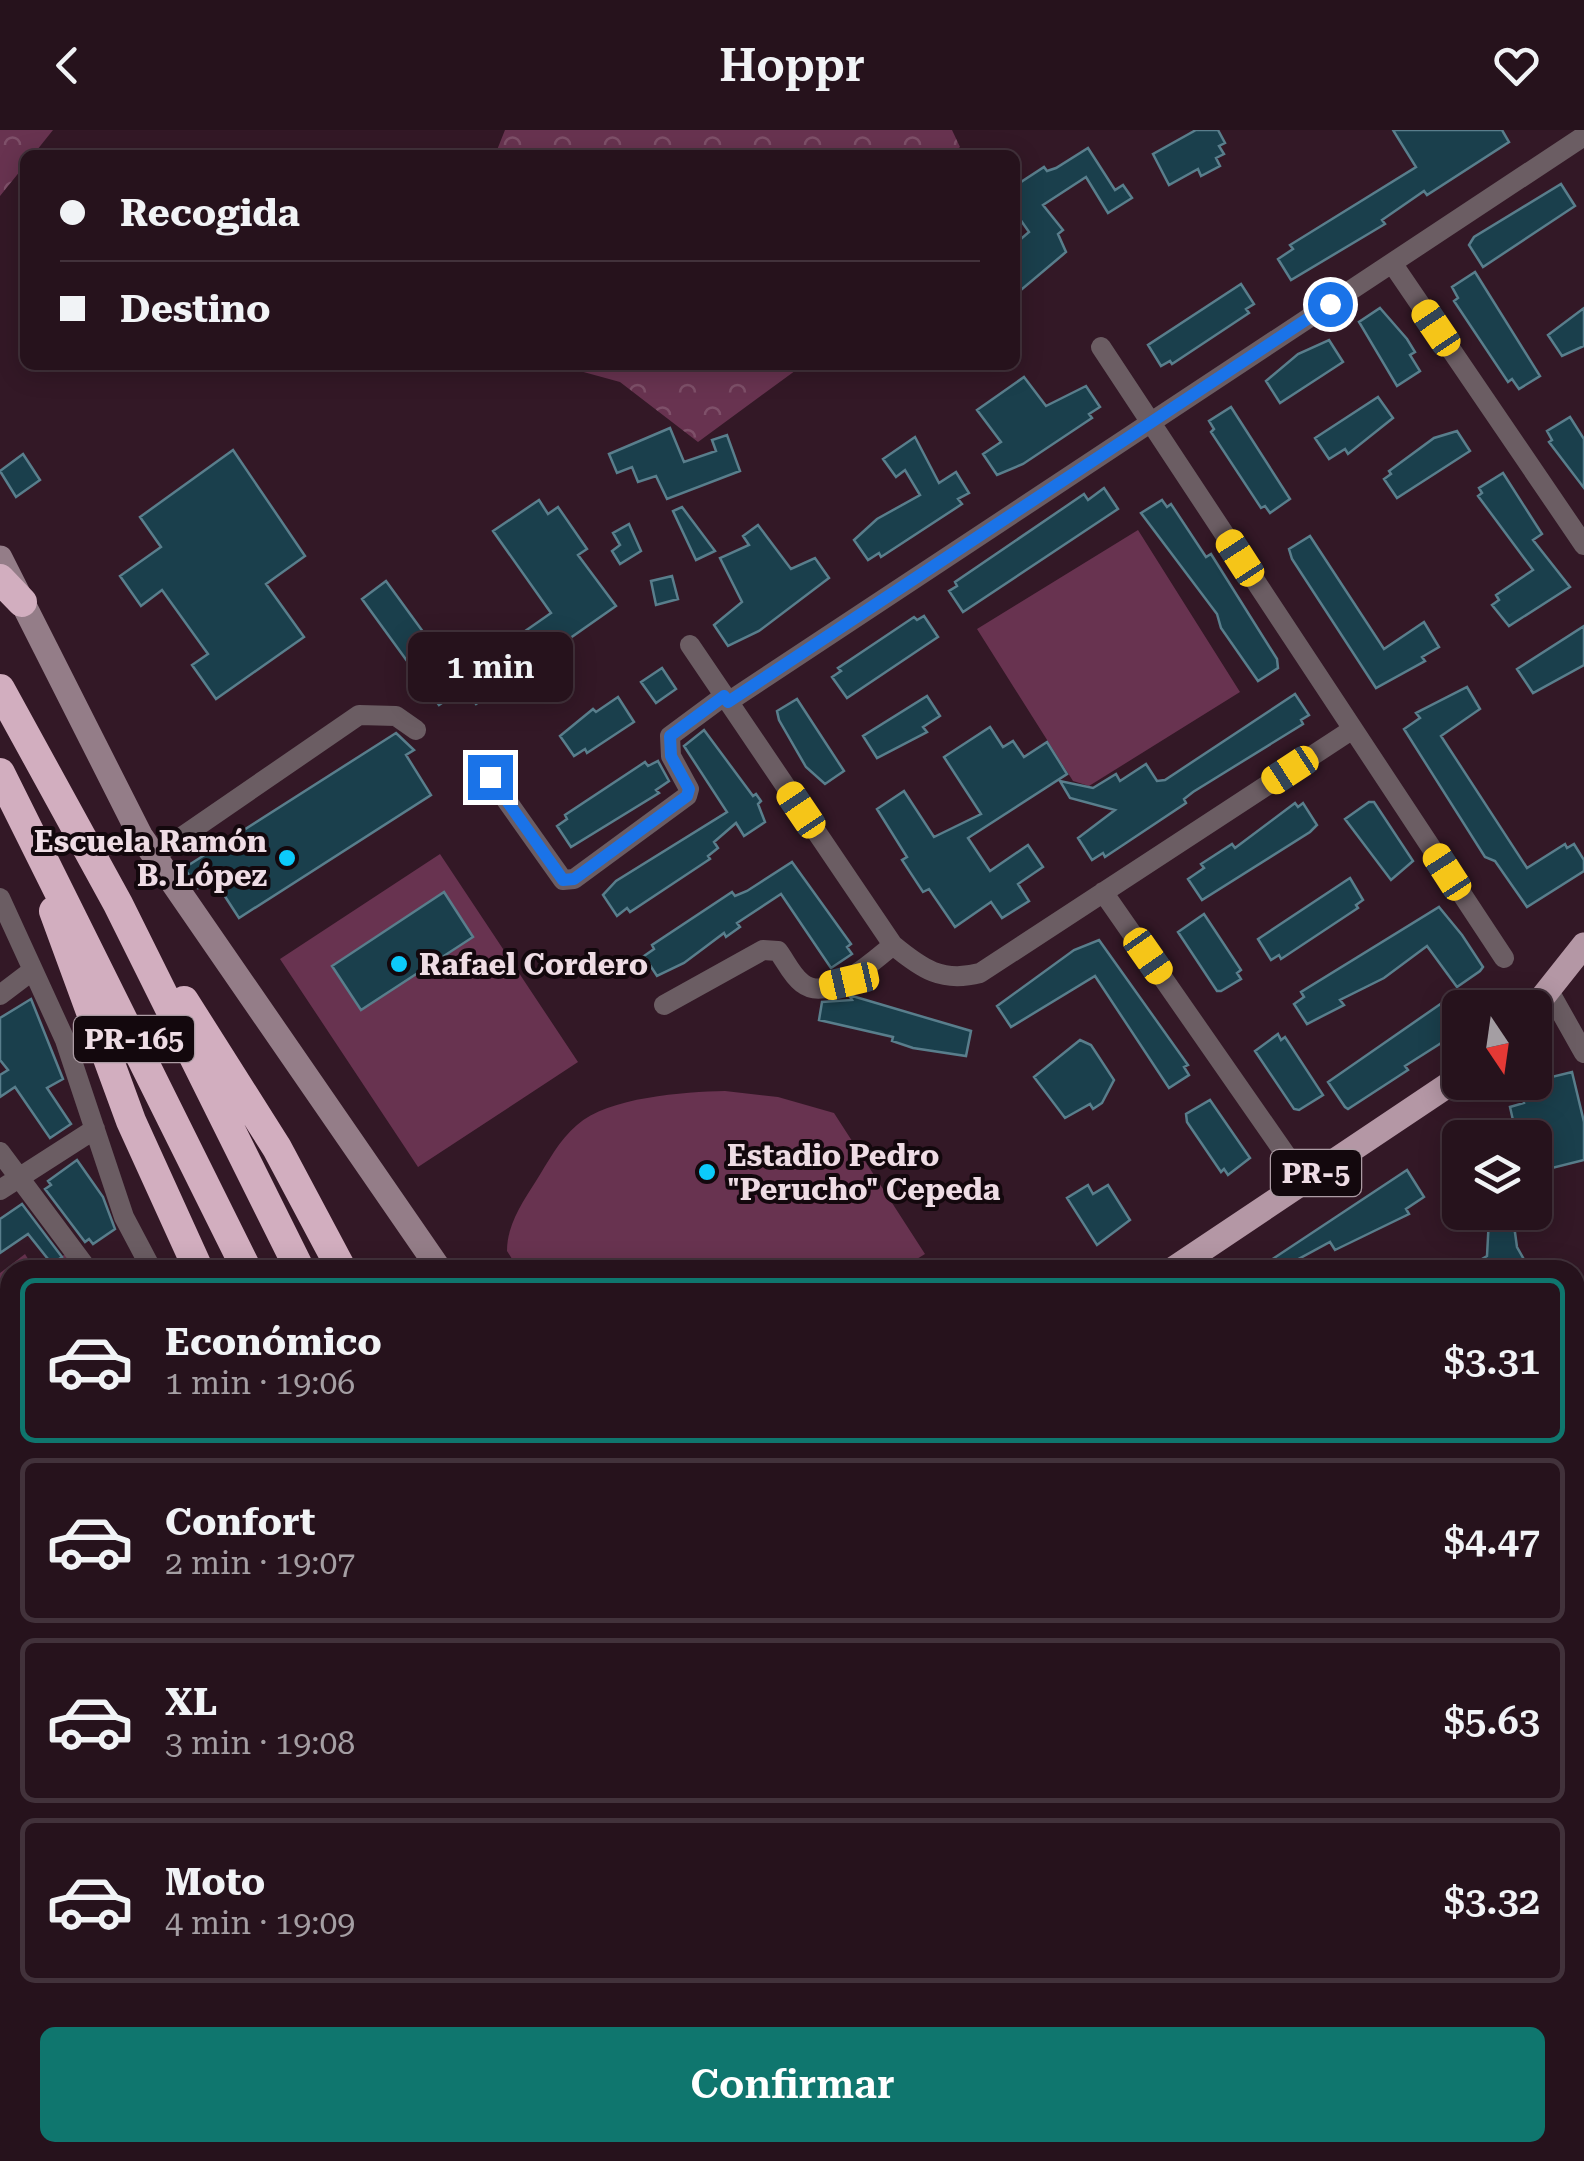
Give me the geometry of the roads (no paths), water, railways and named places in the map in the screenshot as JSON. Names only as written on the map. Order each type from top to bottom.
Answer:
[{"type":"highway","points":[[0,578],[22,602]]},
{"type":"highway","name":"PR-165","points":[[0,689],[118,904],[295,1260]]},
{"type":"highway","name":"PR-165","points":[[0,773],[241,1257]]},
{"type":"highway","points":[[33,835],[68,954],[131,1121],[191,1260]]},
{"type":"highway","points":[[118,904],[154,947],[277,1148],[337,1260]]},
{"type":"main road","points":[[1550,990],[1584,944]]},
{"type":"main road","name":"PR-5","points":[[1187,1260],[1442,1089]]},
{"type":"street","points":[[490,777],[563,880],[574,879],[687,796],[689,789],[671,756],[670,736],[1584,136]]},
{"type":"street","points":[[1392,263],[1584,546]]},
{"type":"street","points":[[1101,347],[1504,958]]},
{"type":"street","points":[[0,558],[154,856],[433,1260]]},
{"type":"street","points":[[690,645],[892,945],[928,972],[961,978],[980,972],[1353,729]]},
{"type":"street","points":[[154,856],[360,714],[396,716],[416,730]]},
{"type":"street","points":[[1103,892],[1304,1181]]},
{"type":"street","points":[[0,898],[65,1040],[124,1217],[147,1260]]},
{"type":"street","points":[[664,1004],[763,950],[778,950],[802,984],[814,989],[849,981],[892,945]]},
{"type":"street","points":[[0,994],[33,970]]},
{"type":"street","points":[[1552,1013],[1584,1053]]},
{"type":"street","points":[[9,1184],[95,1129]]},
{"type":"street","points":[[0,1152],[9,1184],[79,1260]]},
{"type":"place","name":"Escuela Ramón B. López","points":[[287,858]]},
{"type":"place","name":"Rafael Cordero","points":[[399,964]]},
{"type":"place","name":"Estadio Pedro \"Perucho\" Cepeda","points":[[707,1172]]}]
